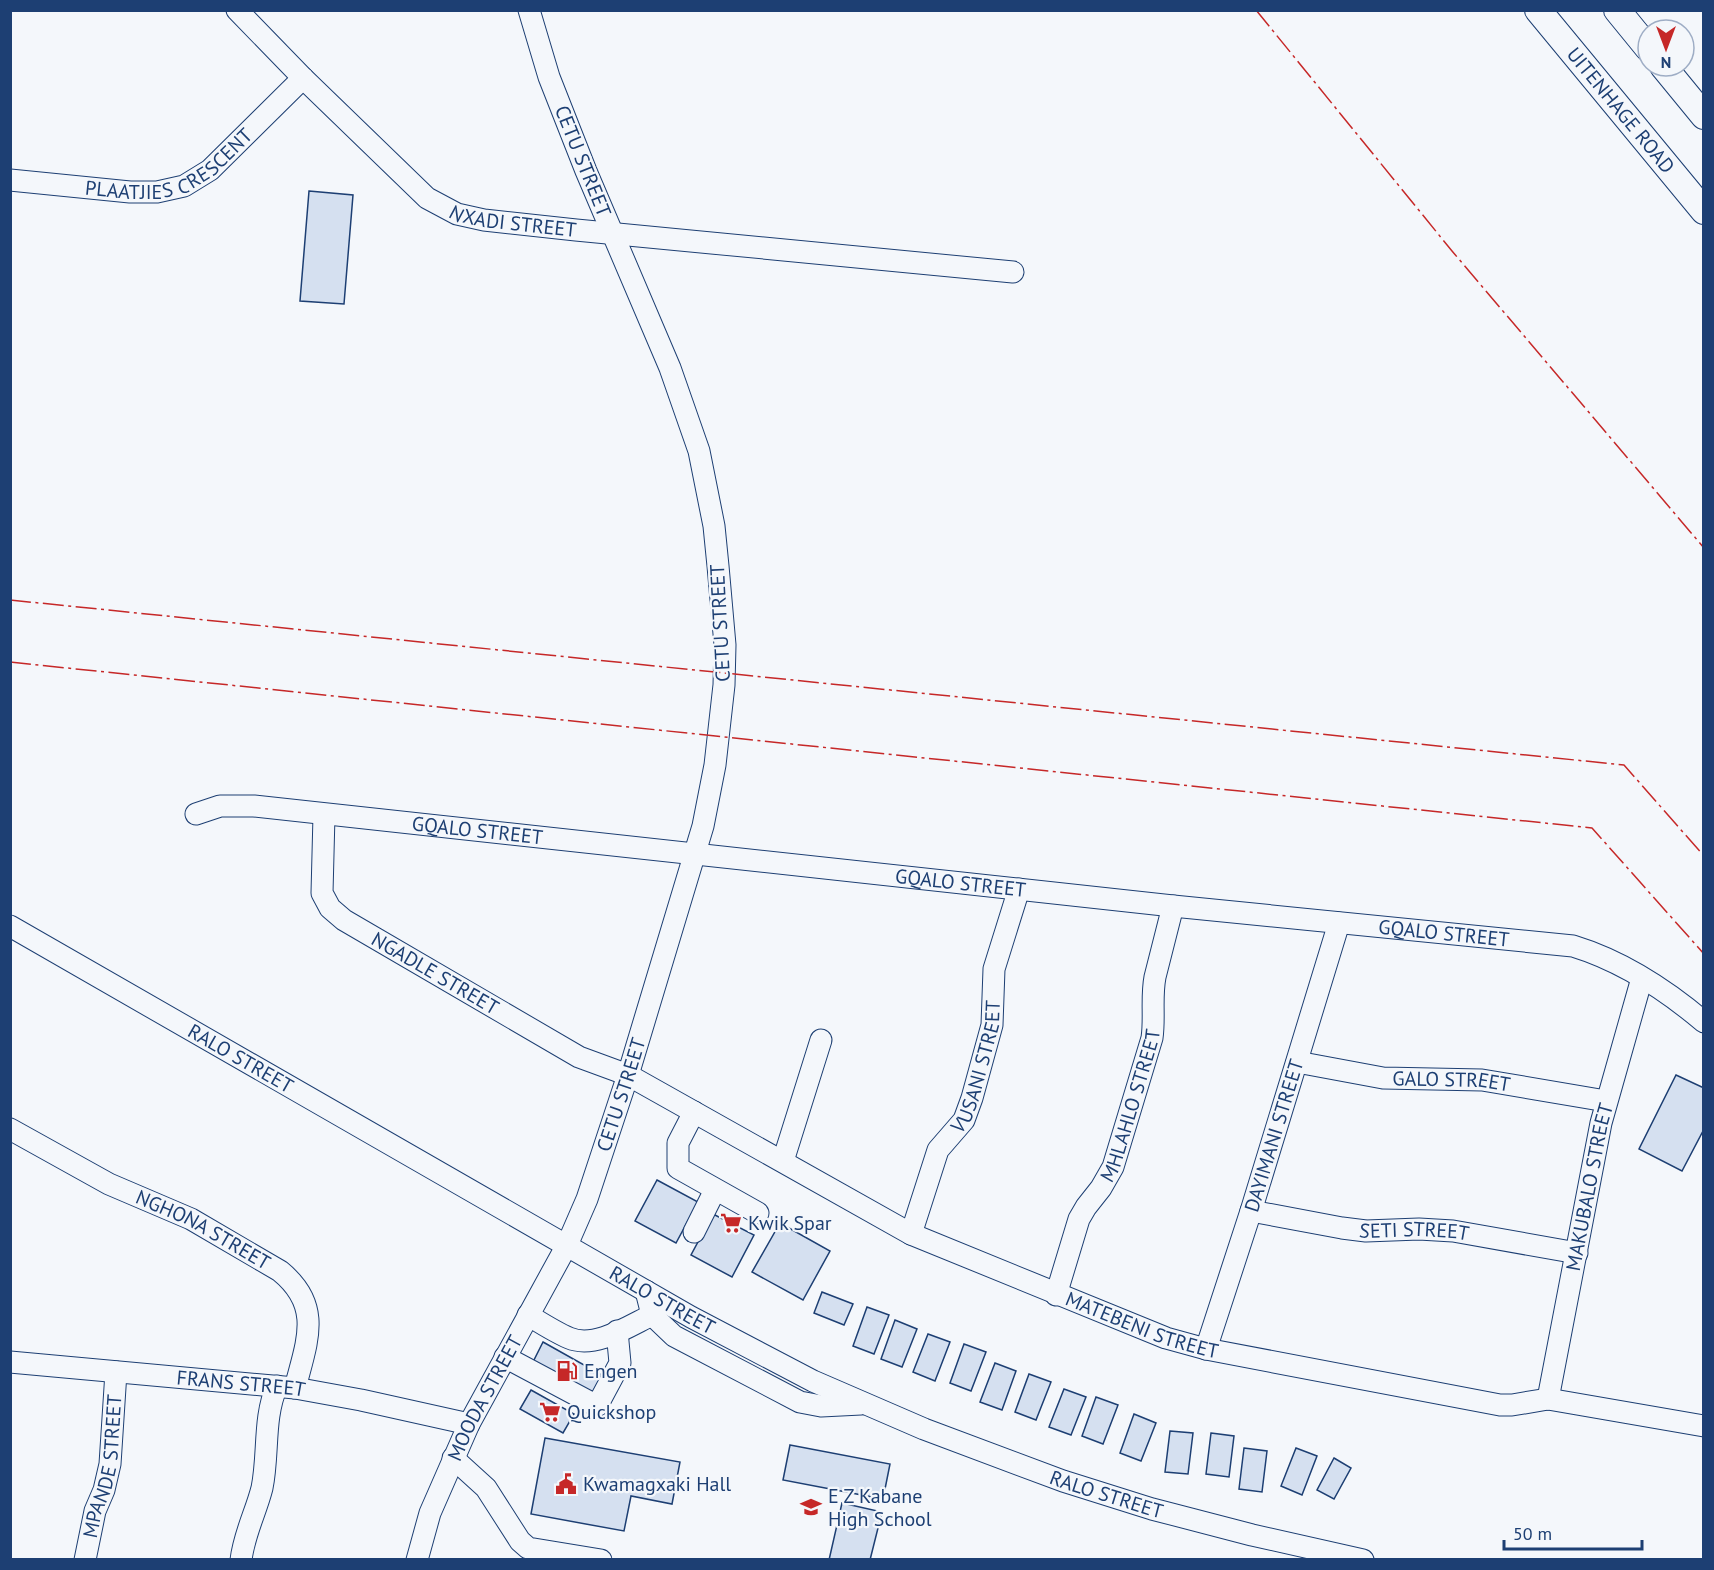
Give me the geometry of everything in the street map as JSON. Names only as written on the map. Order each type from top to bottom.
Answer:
[{"type":"main road","name":"UITENHAGE ROAD","points":[[1538,10],[1704,211]]},
{"type":"main road","points":[[1617,10],[1636,33]]},
{"type":"main road","points":[[1673,78],[1704,116]]},
{"type":"street","name":"NXADI STREET","points":[[237,10],[303,78],[427,198],[458,214],[477,219],[1013,272]]},
{"type":"street","name":"CETU STREET","points":[[529,10],[549,76],[612,233],[670,368],[699,451],[714,526],[725,645],[724,685],[715,765],[703,826],[628,1076],[587,1199],[567,1245]]},
{"type":"street","name":"PLAATJIES CRESCENT","points":[[10,180],[130,192],[157,192],[184,186],[210,170],[303,78]]},
{"type":"street","name":"GQALO STREET","points":[[196,814],[219,806],[239,805],[1173,906],[1574,946],[1610,959],[1674,998],[1704,1022]]},
{"type":"street","name":"NGADLE STREET","points":[[324,815],[322,893],[335,914],[579,1057],[628,1076]]},
{"type":"street","name":"VUSANI STREET","points":[[911,1234],[938,1150],[964,1120],[972,1098],[993,1015],[994,969],[1019,889]]},
{"type":"street","name":"MHLAHLO STREET","points":[[1056,1294],[1079,1219],[1113,1167],[1152,1038],[1153,989],[1173,906]]},
{"type":"street","name":"DAYIMANI STREET","points":[[1206,1349],[1251,1211],[1339,923]]},
{"type":"street","name":"RALO STREET","points":[[10,926],[646,1292],[813,1381],[924,1429],[1063,1481],[1152,1509],[1263,1538],[1363,1560]]},
{"type":"street","name":"MAKUBALO STREET","points":[[1548,1399],[1606,1101],[1642,978]]},
{"type":"street","points":[[783,1161],[821,1040]]},
{"type":"street","name":"GALO STREET","points":[[1297,1062],[1383,1078],[1482,1080],[1606,1101]]},
{"type":"street","name":"MATEBENI STREET","points":[[628,1076],[911,1234],[1166,1338],[1206,1349],[1500,1405],[1548,1399],[1704,1426]]},
{"type":"street","points":[[694,1112],[678,1143],[677,1164],[681,1170],[758,1213]]},
{"type":"street","name":"NGHONA STREET","points":[[10,1129],[109,1184],[191,1219],[280,1271],[291,1280],[303,1296],[309,1324],[286,1387],[269,1411],[262,1487],[245,1538],[241,1560]]},
{"type":"street","points":[[694,1232],[715,1190]]},
{"type":"street","name":"SETI STREET","points":[[1251,1211],[1342,1228],[1366,1231],[1419,1229],[1453,1231],[1576,1252]]},
{"type":"street","name":"MOODA STREET","points":[[417,1560],[430,1513],[469,1424],[567,1245]]},
{"type":"street","points":[[646,1292],[652,1315],[674,1336],[800,1402],[821,1406],[864,1404]]},
{"type":"street","points":[[528,1315],[570,1339],[585,1342],[596,1341],[652,1315]]},
{"type":"street","points":[[505,1357],[597,1406],[620,1363],[617,1331]]},
{"type":"street","name":"FRANS STREET","points":[[10,1362],[286,1387],[361,1400],[469,1424]]},
{"type":"street","name":"MPANDE STREET","points":[[86,1560],[94,1511],[104,1490],[110,1464],[116,1372]]},
{"type":"street","points":[[453,1458],[479,1480],[520,1541],[528,1548],[602,1560]]},
{"type":"building","points":[[309,191],[353,195],[344,304],[300,301]]},
{"type":"building","points":[[1676,1075],[1704,1088],[1704,1129],[1682,1171],[1639,1149]]},
{"type":"building","points":[[657,1180],[698,1202],[676,1243],[635,1221]]},
{"type":"building","points":[[713,1214],[754,1235],[732,1277],[691,1255]]},
{"type":"building","points":[[780,1223],[830,1251],[803,1300],[752,1272]]},
{"type":"building","points":[[822,1292],[853,1304],[844,1325],[814,1313]]},
{"type":"building","points":[[867,1307],[889,1315],[874,1354],[853,1346]]},
{"type":"building","points":[[895,1320],[917,1329],[902,1367],[881,1359]]},
{"type":"building","points":[[928,1334],[950,1342],[935,1381],[913,1372]]},
{"type":"building","points":[[543,1342],[602,1375],[591,1395],[532,1364]]},
{"type":"building","points":[[964,1344],[986,1352],[971,1391],[950,1383]]},
{"type":"building","points":[[995,1363],[1016,1371],[1002,1410],[980,1402]]},
{"type":"building","points":[[1029,1374],[1051,1382],[1036,1420],[1015,1412]]},
{"type":"building","points":[[1064,1389],[1086,1397],[1071,1435],[1049,1427]]},
{"type":"building","points":[[531,1390],[574,1414],[563,1433],[520,1409]]},
{"type":"building","points":[[1096,1397],[1118,1405],[1103,1444],[1082,1436]]},
{"type":"building","points":[[1134,1414],[1156,1423],[1141,1461],[1120,1453]]},
{"type":"building","points":[[1170,1431],[1193,1433],[1188,1474],[1165,1472]]},
{"type":"building","points":[[1211,1433],[1234,1436],[1229,1477],[1206,1474]]},
{"type":"building","points":[[545,1438],[680,1462],[672,1504],[631,1496],[624,1531],[531,1514]]},
{"type":"building","points":[[790,1445],[890,1464],[883,1499],[783,1480]]},
{"type":"building","points":[[1244,1448],[1267,1451],[1262,1492],[1239,1489]]},
{"type":"building","points":[[1296,1448],[1317,1456],[1302,1495],[1281,1486]]},
{"type":"building","points":[[1334,1458],[1351,1468],[1334,1499],[1317,1490]]},
{"type":"building","points":[[842,1503],[882,1512],[870,1560],[829,1560]]},
{"type":"power","points":[[1256,10],[1452,251],[1704,548]]},
{"type":"power","points":[[10,600],[1624,765],[1704,856]]},
{"type":"power","points":[[10,662],[1592,828],[1704,954]]},
{"type":"place","name":"Kwik Spar","points":[[731,1223]]},
{"type":"place","name":"Engen","points":[[567,1371]]},
{"type":"place","name":"Quickshop","points":[[550,1412]]},
{"type":"place","name":"Kwamagxaki Hall","points":[[566,1484]]},
{"type":"place","name":"E Z Kabane High School","points":[[811,1507]]}]
